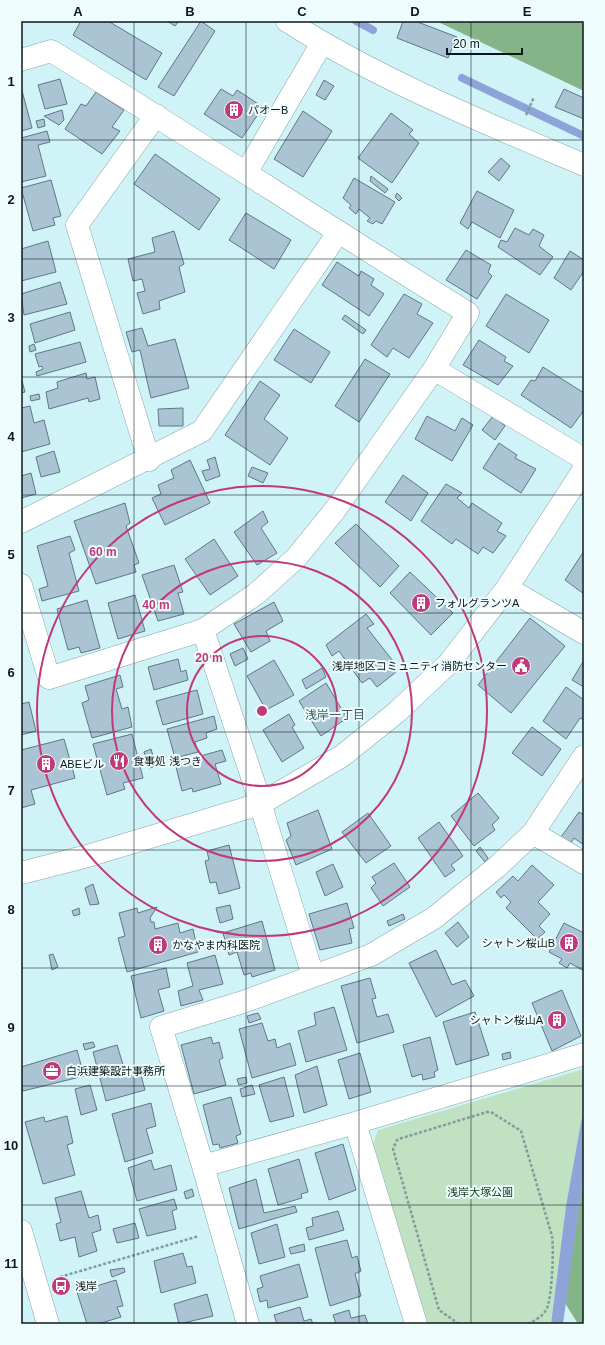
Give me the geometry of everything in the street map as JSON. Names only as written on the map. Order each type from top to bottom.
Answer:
[{"type":"street","points":[[287,21],[322,43],[393,81],[452,109],[584,165]]},
{"type":"street","points":[[246,172],[322,43]]},
{"type":"street","points":[[21,60],[51,51],[156,115],[338,233],[468,313],[434,369],[335,510],[296,558],[256,594],[203,630],[48,678],[21,585]]},
{"type":"street","points":[[149,460],[77,225],[156,115]]},
{"type":"street","points":[[21,522],[149,460],[202,431],[338,233]]},
{"type":"street","points":[[434,369],[584,459]]},
{"type":"street","points":[[21,873],[84,857],[260,804],[342,756],[397,712],[449,663],[507,588],[584,469]]},
{"type":"street","points":[[507,588],[584,633]]},
{"type":"street","points":[[203,630],[260,804],[313,976]]},
{"type":"street","points":[[248,1324],[203,1166],[160,1027],[243,1002],[371,955],[434,918],[498,866],[533,833],[584,756]]},
{"type":"street","points":[[533,833],[584,863]]},
{"type":"street","points":[[203,1166],[356,1123],[584,1054]]},
{"type":"street","points":[[356,1123],[416,1324]]},
{"type":"street","points":[[21,1231],[48,1324]]},
{"type":"path","points":[[526,115],[534,99]]},
{"type":"path","points":[[459,1324],[439,1310],[392,1149],[397,1140],[402,1138],[491,1112],[521,1132],[552,1236],[554,1250],[547,1307],[541,1317],[528,1324]]},
{"type":"path","points":[[59,1278],[221,1230]]},
{"type":"green space","points":[[436,21],[584,21],[584,91]]},
{"type":"green space","name":"浅岸大塚公園","points":[[584,1069],[584,1113],[581,1122],[566,1206],[551,1324],[428,1324],[373,1144],[378,1130]]},
{"type":"green space","points":[[584,1171],[584,1324],[578,1324],[565,1303]]},
{"type":"water","points":[[584,1113],[584,1171],[563,1324],[551,1324],[566,1206],[581,1122]]},
{"type":"building","points":[[81,21],[108,21],[162,53],[146,80],[73,35]]},
{"type":"building","points":[[167,21],[179,21],[175,26]]},
{"type":"building","points":[[201,21],[215,31],[174,96],[158,87]]},
{"type":"building","points":[[403,21],[415,21],[457,37],[448,58],[397,38]]},
{"type":"building","points":[[60,79],[67,104],[45,109],[38,85]]},
{"type":"building","points":[[324,80],[334,86],[325,100],[316,95]]},
{"type":"building","points":[[21,87],[32,128],[21,131]]},
{"type":"building","name":"パオーB","points":[[221,89],[233,96],[237,90],[263,107],[242,138],[204,114]]},
{"type":"building","points":[[564,89],[584,98],[584,119],[555,107]]},
{"type":"building","points":[[96,92],[124,110],[112,127],[120,131],[102,154],[65,129],[81,104],[86,106]]},
{"type":"building","points":[[62,110],[64,120],[59,125],[44,116]]},
{"type":"building","points":[[303,111],[332,131],[303,177],[274,159]]},
{"type":"building","points":[[391,113],[413,130],[409,134],[419,143],[392,183],[358,158]]},
{"type":"building","points":[[44,119],[45,126],[38,128],[36,121]]},
{"type":"building","points":[[47,131],[50,142],[38,145],[46,176],[21,182],[21,138]]},
{"type":"building","points":[[155,154],[220,199],[199,230],[134,184]]},
{"type":"building","points":[[501,158],[510,166],[499,181],[488,172]]},
{"type":"building","points":[[371,176],[388,189],[385,193],[370,181]]},
{"type":"building","points":[[354,178],[395,202],[382,224],[376,221],[373,224],[367,221],[370,218],[359,209],[356,214],[349,208],[351,205],[343,198]]},
{"type":"building","points":[[51,180],[61,216],[53,218],[55,225],[33,231],[21,188]]},
{"type":"building","points":[[477,191],[514,210],[500,238],[472,222],[468,229],[460,223]]},
{"type":"building","points":[[397,193],[402,198],[399,201],[395,197]]},
{"type":"building","points":[[246,213],[291,240],[274,269],[229,240]]},
{"type":"building","points":[[515,228],[529,235],[533,229],[544,235],[539,246],[553,257],[540,275],[498,247],[501,240],[507,242]]},
{"type":"building","points":[[174,231],[184,264],[179,267],[185,292],[159,301],[160,309],[143,314],[137,293],[145,291],[142,279],[133,281],[128,259],[155,252],[152,238]]},
{"type":"building","points":[[48,241],[56,272],[21,281],[21,249]]},
{"type":"building","points":[[466,250],[491,265],[488,272],[492,276],[477,299],[446,280]]},
{"type":"building","points":[[570,251],[584,260],[584,271],[571,290],[554,278]]},
{"type":"building","points":[[337,262],[359,276],[361,271],[374,279],[371,285],[384,294],[369,316],[322,285]]},
{"type":"building","points":[[60,282],[67,304],[24,315],[21,294]]},
{"type":"building","points":[[404,294],[422,304],[417,314],[433,323],[409,358],[393,348],[387,357],[371,345]]},
{"type":"building","points":[[506,294],[549,320],[529,353],[486,326]]},
{"type":"building","points":[[70,312],[75,330],[35,343],[30,324]]},
{"type":"building","points":[[345,315],[366,330],[363,334],[342,319]]},
{"type":"building","points":[[142,328],[148,346],[175,339],[189,388],[151,398],[140,350],[132,352],[126,332]]},
{"type":"building","points":[[294,329],[330,352],[311,383],[274,360]]},
{"type":"building","points":[[479,340],[506,357],[504,361],[513,366],[498,385],[463,365]]},
{"type":"building","points":[[80,342],[86,362],[37,376],[36,372],[43,369],[42,366],[39,367],[35,354]]},
{"type":"building","points":[[34,344],[36,350],[30,352],[29,346]]},
{"type":"building","points":[[365,359],[390,374],[359,422],[335,406]]},
{"type":"building","points":[[543,367],[584,393],[584,410],[571,428],[521,395],[531,380],[535,381]]},
{"type":"building","points":[[86,373],[87,379],[95,377],[100,399],[89,402],[88,398],[49,409],[46,392],[58,388],[57,382]]},
{"type":"building","points":[[21,377],[25,392],[21,393]]},
{"type":"building","points":[[260,381],[280,395],[264,419],[288,438],[270,465],[225,435]]},
{"type":"building","points":[[39,394],[40,399],[31,401],[30,396]]},
{"type":"building","points":[[30,406],[34,423],[44,420],[50,444],[21,452],[21,408]]},
{"type":"building","points":[[183,408],[183,426],[159,426],[158,409]]},
{"type":"building","points":[[427,416],[455,431],[462,418],[473,425],[452,461],[415,439]]},
{"type":"building","points":[[493,416],[505,426],[495,440],[482,430]]},
{"type":"building","points":[[499,443],[517,455],[515,458],[536,469],[521,493],[483,468]]},
{"type":"building","points":[[54,451],[60,472],[41,477],[36,457]]},
{"type":"building","points":[[215,457],[220,476],[206,481],[202,471],[210,469],[207,460]]},
{"type":"building","points":[[190,460],[210,503],[165,525],[152,498],[161,494],[158,485],[174,478],[171,470]]},
{"type":"building","points":[[252,467],[268,473],[263,483],[248,476]]},
{"type":"building","points":[[31,473],[36,494],[21,498],[21,476]]},
{"type":"building","points":[[403,475],[428,493],[411,521],[385,502]]},
{"type":"building","points":[[446,484],[462,493],[457,498],[469,508],[472,503],[502,523],[497,531],[506,536],[493,553],[483,547],[478,554],[456,539],[452,544],[421,521]]},
{"type":"building","points":[[125,503],[130,523],[126,526],[139,563],[134,565],[136,572],[96,584],[74,521]]},
{"type":"building","points":[[263,511],[268,522],[261,528],[277,553],[257,565],[234,532]]},
{"type":"building","points":[[356,524],[399,566],[380,587],[335,543]]},
{"type":"building","points":[[70,536],[75,550],[69,553],[79,591],[42,601],[39,589],[48,586],[37,546]]},
{"type":"building","points":[[214,539],[238,576],[210,595],[185,559]]},
{"type":"building","points":[[584,551],[584,594],[565,580]]},
{"type":"building","points":[[174,565],[183,592],[178,593],[184,614],[158,621],[142,575]]},
{"type":"building","name":"フォルグランツA","points":[[410,572],[453,613],[431,635],[390,593]]},
{"type":"building","points":[[135,595],[145,631],[118,639],[108,603]]},
{"type":"building","points":[[87,600],[100,648],[81,653],[79,647],[68,650],[57,609]]},
{"type":"building","points":[[274,602],[283,621],[266,631],[270,641],[251,652],[234,624]]},
{"type":"building","points":[[366,614],[374,624],[367,628],[393,661],[389,664],[396,672],[377,687],[370,678],[362,683],[339,651],[332,656],[326,645]]},
{"type":"building","name":"浅岸地区コミュニティ消防センター","points":[[530,618],[565,646],[511,713],[478,685]]},
{"type":"building","points":[[243,648],[248,659],[235,666],[230,654]]},
{"type":"building","points":[[178,659],[181,672],[186,670],[188,680],[154,690],[148,667]]},
{"type":"building","points":[[274,660],[294,695],[266,710],[247,676]]},
{"type":"building","points":[[584,660],[584,687],[572,680]]},
{"type":"building","points":[[322,668],[326,677],[306,689],[302,680]]},
{"type":"building","points":[[120,675],[123,687],[116,689],[122,709],[128,707],[132,727],[92,738],[82,703],[89,700],[85,686]]},
{"type":"building","points":[[326,683],[347,718],[321,736],[299,701]]},
{"type":"building","points":[[566,687],[584,700],[584,720],[580,718],[566,739],[543,721]]},
{"type":"building","points":[[197,690],[203,714],[163,725],[156,701]]},
{"type":"building","points":[[29,702],[36,731],[21,735],[21,704]]},
{"type":"building","points":[[289,714],[295,725],[292,727],[304,748],[282,762],[263,730]]},
{"type":"building","points":[[214,716],[217,729],[206,733],[207,738],[195,742],[198,752],[175,758],[167,729]]},
{"type":"building","points":[[532,727],[561,749],[542,776],[512,753]]},
{"type":"building","name":"食事処 浅つき","points":[[132,734],[143,778],[123,783],[125,789],[107,795],[93,744]]},
{"type":"building","name":"ABEビル","points":[[64,739],[75,778],[31,790],[35,804],[21,808],[21,750]]},
{"type":"building","points":[[151,749],[156,766],[149,768],[144,752]]},
{"type":"building","points":[[222,750],[226,761],[215,764],[221,784],[193,792],[192,788],[182,791],[175,763]]},
{"type":"building","points":[[478,793],[499,818],[492,825],[495,830],[474,846],[451,816]]},
{"type":"building","points":[[318,810],[332,849],[296,865],[286,840],[291,836],[287,823]]},
{"type":"building","points":[[579,812],[584,815],[584,845],[574,838],[570,844],[561,837]]},
{"type":"building","points":[[368,813],[391,846],[366,863],[342,832]]},
{"type":"building","points":[[439,822],[463,856],[451,865],[455,870],[445,877],[418,838]]},
{"type":"building","points":[[229,845],[240,888],[219,894],[216,882],[210,883],[205,861],[209,860],[207,851]]},
{"type":"building","points":[[480,847],[488,858],[485,862],[476,851]]},
{"type":"building","points":[[394,863],[410,887],[383,906],[371,888],[376,883],[372,877]]},
{"type":"building","points":[[333,864],[343,887],[325,896],[316,872]]},
{"type":"building","points":[[532,865],[554,885],[538,902],[550,914],[539,926],[545,932],[537,939],[506,908],[511,902],[504,895],[501,898],[496,892],[513,876],[518,881]]},
{"type":"building","points":[[93,884],[99,904],[90,905],[85,888]]},
{"type":"building","points":[[347,903],[354,928],[349,929],[352,943],[320,950],[309,914]]},
{"type":"building","points":[[230,905],[233,919],[220,923],[216,908]]},
{"type":"building","name":"かなやま内科医院","points":[[157,907],[150,918],[151,922],[154,922],[155,929],[178,923],[180,933],[193,929],[198,952],[127,972],[118,938],[125,936],[119,913],[137,908],[138,913]]},
{"type":"building","points":[[79,908],[80,914],[74,916],[72,911]]},
{"type":"building","points":[[403,914],[405,919],[389,926],[387,921]]},
{"type":"building","points":[[262,921],[275,970],[252,977],[251,973],[244,975],[237,952],[229,955],[223,933]]},
{"type":"building","points":[[458,922],[469,937],[457,947],[445,933]]},
{"type":"building","name":"シャトン桜山B","points":[[564,923],[584,933],[584,971],[570,963],[567,968],[559,963],[562,959],[549,952]]},
{"type":"building","points":[[436,950],[452,985],[465,980],[474,996],[436,1017],[409,963]]},
{"type":"building","points":[[53,954],[58,967],[52,970],[49,955]]},
{"type":"building","points":[[215,955],[223,984],[199,990],[203,1000],[181,1006],[178,991],[193,986],[187,963]]},
{"type":"building","points":[[166,968],[170,987],[158,990],[164,1011],[141,1018],[131,976]]},
{"type":"building","points":[[370,978],[376,998],[372,999],[377,1017],[388,1014],[394,1032],[357,1043],[341,986]]},
{"type":"building","name":"シャトン桜山A","points":[[562,990],[581,1036],[552,1051],[532,1003]]},
{"type":"building","points":[[334,1007],[347,1050],[306,1062],[298,1031],[316,1025],[314,1013]]},
{"type":"building","points":[[475,1012],[489,1055],[456,1065],[443,1022]]},
{"type":"building","points":[[258,1013],[261,1019],[249,1023],[247,1016]]},
{"type":"building","points":[[262,1023],[268,1041],[275,1039],[277,1048],[290,1043],[296,1065],[252,1078],[239,1029]]},
{"type":"building","points":[[211,1037],[213,1044],[219,1042],[223,1058],[219,1060],[226,1085],[194,1094],[181,1045]]},
{"type":"building","points":[[430,1037],[438,1070],[434,1072],[435,1077],[423,1080],[422,1074],[412,1077],[403,1045]]},
{"type":"building","points":[[93,1042],[95,1047],[85,1050],[83,1044]]},
{"type":"building","points":[[117,1045],[125,1071],[139,1068],[145,1090],[106,1101],[93,1052]]},
{"type":"building","name":"白浜建築設計事務所","points":[[77,1050],[84,1076],[23,1091],[21,1082],[21,1067]]},
{"type":"building","points":[[510,1052],[511,1058],[503,1060],[502,1054]]},
{"type":"building","points":[[360,1053],[371,1092],[349,1099],[338,1060]]},
{"type":"building","points":[[317,1066],[327,1105],[304,1113],[295,1075]]},
{"type":"building","points":[[246,1077],[247,1083],[239,1085],[237,1079]]},
{"type":"building","points":[[284,1077],[294,1116],[270,1122],[259,1085]]},
{"type":"building","points":[[90,1085],[97,1110],[81,1115],[75,1089]]},
{"type":"building","points":[[252,1085],[255,1094],[242,1097],[240,1089]]},
{"type":"building","points":[[231,1097],[241,1134],[236,1136],[238,1143],[220,1148],[219,1144],[213,1145],[203,1105]]},
{"type":"building","points":[[151,1103],[156,1126],[146,1129],[153,1153],[125,1162],[112,1114]]},
{"type":"building","points":[[67,1116],[73,1143],[67,1145],[75,1175],[43,1184],[25,1122],[44,1117],[45,1122]]},
{"type":"building","points":[[343,1144],[356,1190],[329,1200],[315,1153]]},
{"type":"building","points":[[299,1159],[308,1192],[301,1194],[302,1198],[278,1205],[268,1169]]},
{"type":"building","points":[[151,1160],[154,1170],[171,1165],[177,1190],[137,1201],[128,1168]]},
{"type":"building","points":[[256,1179],[264,1213],[295,1206],[297,1212],[239,1229],[229,1188]]},
{"type":"building","points":[[192,1189],[194,1196],[186,1199],[184,1192]]},
{"type":"building","points":[[81,1191],[89,1218],[98,1215],[101,1230],[92,1233],[97,1251],[79,1257],[75,1237],[60,1241],[56,1224],[61,1222],[55,1198]]},
{"type":"building","points":[[174,1199],[177,1209],[172,1211],[176,1229],[147,1236],[139,1209]]},
{"type":"building","points":[[338,1211],[344,1230],[309,1240],[306,1228],[313,1226],[312,1218]]},
{"type":"building","points":[[135,1223],[139,1238],[117,1243],[113,1229]]},
{"type":"building","points":[[277,1224],[285,1257],[259,1264],[251,1233]]},
{"type":"building","points":[[347,1240],[352,1258],[357,1256],[361,1271],[355,1274],[361,1296],[330,1306],[315,1248]]},
{"type":"building","points":[[304,1244],[305,1251],[291,1254],[289,1248]]},
{"type":"building","points":[[183,1253],[187,1267],[192,1266],[196,1283],[161,1293],[154,1261]]},
{"type":"building","points":[[299,1264],[308,1297],[268,1308],[267,1300],[260,1302],[257,1289],[263,1287],[260,1276]]},
{"type":"building","points":[[124,1268],[125,1272],[112,1277],[110,1270]]},
{"type":"building","points":[[116,1280],[123,1306],[117,1307],[121,1317],[98,1324],[87,1324],[77,1292]]},
{"type":"building","points":[[207,1294],[213,1316],[179,1324],[174,1304]]},
{"type":"building","points":[[300,1307],[304,1321],[311,1319],[313,1324],[277,1324],[274,1315]]},
{"type":"building","points":[[349,1310],[351,1318],[365,1315],[368,1324],[336,1324],[333,1315]]},
{"type":"waterway","points":[[356,21],[373,30]]},
{"type":"waterway","points":[[462,78],[584,136]]},
{"type":"place","name":"パオーB","points":[[234,110]]},
{"type":"place","name":"フォルグランツA","points":[[421,603]]},
{"type":"place","name":"浅岸地区コミュニティ消防センター","points":[[521,666]]},
{"type":"place","name":"食事処 浅つき","points":[[119,761]]},
{"type":"place","name":"ABEビル","points":[[46,764]]},
{"type":"place","name":"シャトン桜山B","points":[[569,943]]},
{"type":"place","name":"かなやま内科医院","points":[[158,945]]},
{"type":"place","name":"シャトン桜山A","points":[[557,1020]]},
{"type":"place","name":"白浜建築設計事務所","points":[[52,1071]]},
{"type":"place","name":"浅岸","points":[[61,1286]]},
{"type":"district","name":"浅岸一丁目","points":[[335,715]]}]
